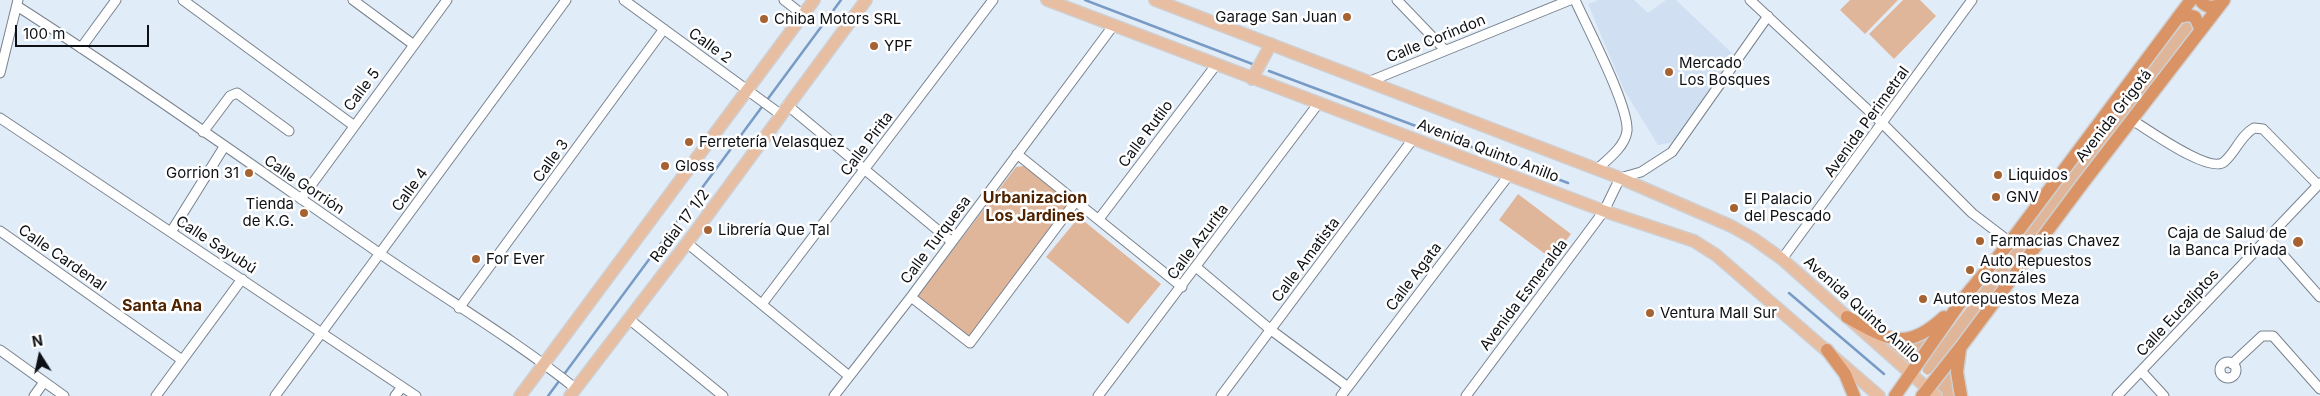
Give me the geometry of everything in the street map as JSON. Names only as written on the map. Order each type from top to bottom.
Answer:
[{"type":"highway","name":"Avenida Grigotá","points":[[1895,396],[1962,300],[2010,242],[2191,0]]},
{"type":"highway","points":[[2200,0],[2204,6],[2212,8],[2222,3]]},
{"type":"highway","name":"Avenida Grigotá","points":[[1929,393],[1960,348],[2222,3]]},
{"type":"highway","points":[[2178,17],[2188,15],[2195,17],[2201,30]]},
{"type":"highway","points":[[1847,317],[1888,338],[1907,340],[1927,332],[1962,300]]},
{"type":"highway","points":[[1960,348],[1957,372],[1961,396]]},
{"type":"highway","points":[[1827,350],[1845,374],[1854,396]]},
{"type":"main road","name":"Radial 17 1/2","points":[[520,396],[547,366],[749,92],[814,0]]},
{"type":"main road","name":"Radial 17 1/2","points":[[572,390],[687,242],[779,109],[866,0]]},
{"type":"main road","name":"Avenida Quinto Anillo","points":[[1047,0],[1604,211],[1694,241],[1716,255],[1879,396]]},
{"type":"main road","name":"Avenida Quinto Anillo","points":[[1155,0],[1620,178],[1731,226],[1754,238],[1782,259],[1911,374],[1929,393]]},
{"type":"main road","points":[[1252,79],[1271,44]]},
{"type":"street","points":[[81,48],[116,0]]},
{"type":"street","points":[[183,0],[354,125]]},
{"type":"street","points":[[353,0],[414,45]]},
{"type":"street","name":"Calle 5","points":[[301,199],[447,0]]},
{"type":"street","name":"Calle 4","points":[[275,396],[566,0]]},
{"type":"street","name":"Calle 2","points":[[624,0],[749,92],[779,109],[865,170],[952,242]]},
{"type":"street","points":[[784,0],[803,15]]},
{"type":"street","name":"Calle Pirita","points":[[762,304],[993,0]]},
{"type":"street","name":"Calle Corindon","points":[[1368,82],[1570,0]]},
{"type":"street","points":[[1575,0],[1625,110],[1627,132],[1616,152],[1597,169]]},
{"type":"street","points":[[1750,0],[1883,124],[1972,213],[2010,242]]},
{"type":"street","name":"Avenida Perimetral","points":[[1782,259],[1883,124],[1972,0]]},
{"type":"street","points":[[1400,1],[1445,50]]},
{"type":"street","points":[[0,73],[17,3]]},
{"type":"street","name":"Calle Gorrión","points":[[17,3],[380,254],[547,366],[572,390]]},
{"type":"street","points":[[1620,178],[1641,172],[1672,152],[1768,16]]},
{"type":"street","name":"Calle Turquesa","points":[[834,396],[911,297],[1113,26]]},
{"type":"street","name":"Calle 3","points":[[459,308],[664,29]]},
{"type":"street","name":"Calle Rutilo","points":[[1098,219],[1216,65]]},
{"type":"street","points":[[203,132],[230,96],[237,93],[289,131]]},
{"type":"street","name":"Calle Azurita","points":[[1098,396],[1318,104]]},
{"type":"street","name":"Calle Sayubú","points":[[0,118],[416,396]]},
{"type":"street","points":[[2132,120],[2195,158],[2213,165],[2224,162],[2248,131],[2254,128],[2263,129],[2319,184]]},
{"type":"street","name":"Calle Amatista","points":[[1221,396],[1413,139]]},
{"type":"street","points":[[171,232],[224,147]]},
{"type":"street","points":[[1017,154],[1182,287]]},
{"type":"street","name":"Calle Agata","points":[[1341,396],[1509,175]]},
{"type":"street","name":"Avenida Esmeralda","points":[[1466,396],[1604,211],[1620,178]]},
{"type":"street","name":"Calle Eucaliptos","points":[[2116,396],[2142,372],[2319,184]]},
{"type":"street","points":[[911,297],[970,343],[1076,201]]},
{"type":"street","name":"Calle Cardenal","points":[[0,231],[182,360]]},
{"type":"street","points":[[2268,238],[2320,297]]},
{"type":"street","points":[[687,242],[849,376]]},
{"type":"street","points":[[1196,267],[1271,330],[1348,387]]},
{"type":"street","points":[[156,396],[242,278]]},
{"type":"street","points":[[628,319],[723,396]]},
{"type":"street","points":[[2232,364],[2262,336],[2273,336],[2320,389]]},
{"type":"street","points":[[0,350],[64,396]]},
{"type":"street","points":[[2142,372],[2164,396]]},
{"type":"street","points":[[34,396],[44,382]]},
{"type":"street","points":[[395,396],[402,387]]},
{"type":"shaded area","name":"Mercado Los Bosques","points":[[1599,0],[1634,0],[1648,13],[1666,0],[1676,0],[1733,54],[1679,138],[1670,143],[1658,145],[1624,90],[1588,4]]},
{"type":"shaded area","points":[[1850,0],[1898,0],[1865,34],[1840,10]]},
{"type":"shaded area","points":[[1903,0],[1920,0],[1936,16],[1894,59],[1869,34]]},
{"type":"shaded area","points":[[2189,20],[2194,25],[2193,29],[1935,371],[1927,375],[1923,372],[1923,366],[2121,102],[2184,22]]},
{"type":"shaded area","points":[[1024,166],[1070,200],[1070,204],[969,338],[917,297],[1016,167]]},
{"type":"shaded area","points":[[1518,194],[1571,234],[1552,259],[1499,220]]},
{"type":"shaded area","points":[[1079,217],[1161,284],[1128,324],[1046,257]]},
{"type":"shaded area","points":[[1941,324],[1908,363],[1876,337],[1885,340]]},
{"type":"shaded area","points":[[1957,361],[1956,396],[1940,396],[1933,390]]},
{"type":"waterway","points":[[548,396],[841,0]]},
{"type":"waterway","points":[[1085,0],[1255,65]]},
{"type":"waterway","points":[[1269,71],[1568,183]]},
{"type":"waterway","points":[[1789,293],[1884,374]]},
{"type":"place","name":"Garage San Juan","points":[[1347,17]]},
{"type":"place","name":"Chiba Motors SRL","points":[[764,19]]},
{"type":"place","name":"YPF","points":[[874,46]]},
{"type":"place","name":"Mercado Los Bosques","points":[[1669,72]]},
{"type":"place","name":"Ferretería Velasquez","points":[[689,142]]},
{"type":"place","name":"Gloss","points":[[665,166]]},
{"type":"place","name":"Gorrion 31","points":[[249,173]]},
{"type":"place","name":"Liquidos","points":[[1998,175]]},
{"type":"place","name":"GNV","points":[[1996,197]]},
{"type":"place","name":"El Palacio del Pescado","points":[[1734,208]]},
{"type":"place","name":"Tienda de K.G.","points":[[304,213]]},
{"type":"place","name":"Librería Que Tal","points":[[708,230]]},
{"type":"place","name":"Farmacias Chavez","points":[[1980,241]]},
{"type":"place","name":"Caja de Salud de la Banca Privada","points":[[2298,242]]},
{"type":"place","name":"For Ever","points":[[476,259]]},
{"type":"place","name":"Auto Repuestos Gonzáles","points":[[1970,270]]},
{"type":"place","name":"Autorepuestos Meza","points":[[1923,299]]},
{"type":"place","name":"Ventura Mall Sur","points":[[1650,313]]},
{"type":"district","name":"Urbanizacion Los Jardines","points":[[1035,207]]},
{"type":"district","name":"Santa Ana","points":[[162,306]]}]
